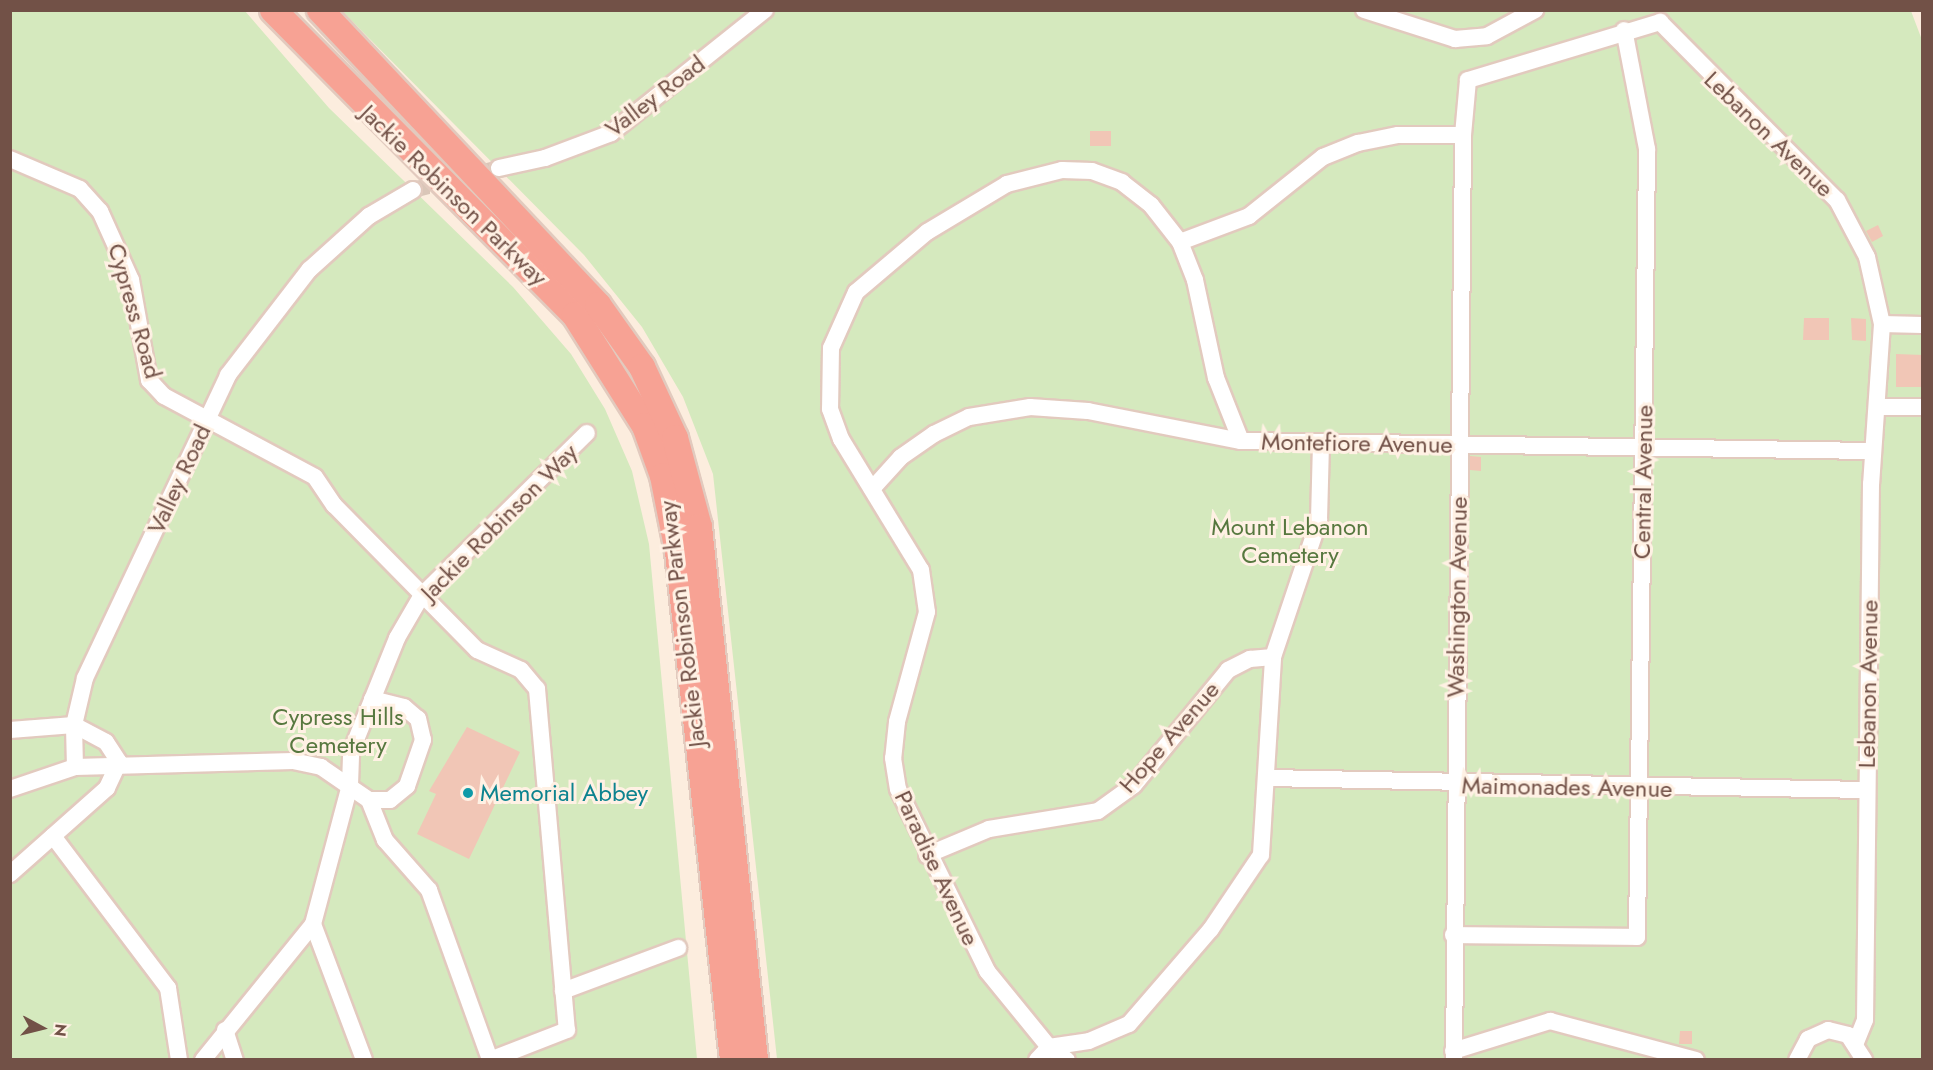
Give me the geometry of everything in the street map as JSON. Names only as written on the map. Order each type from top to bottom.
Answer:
[{"type":"highway","name":"Jackie Robinson Parkway","points":[[320,10],[598,305],[642,367],[675,438],[699,527],[755,1059]]},
{"type":"highway","name":"Jackie Robinson Parkway","points":[[274,11],[575,315],[634,403],[663,476],[675,535],[719,960],[733,1059]]},
{"type":"highway","points":[[718,1059],[719,960]]},
{"type":"lane","name":"Valley Road","points":[[499,168],[545,159],[611,133],[765,10]]},
{"type":"lane","points":[[1364,10],[1455,39],[1487,36],[1535,10]]},
{"type":"lane","name":"Lebanon Avenue","points":[[1624,30],[1660,22],[1837,200],[1867,257],[1882,324],[1872,451],[1865,1020],[1856,1042]]},
{"type":"lane","name":"Washington Avenue","points":[[1453,1055],[1454,785],[1463,135],[1468,80],[1624,30]]},
{"type":"lane","name":"Central Avenue","points":[[1453,935],[1637,937],[1647,149],[1624,30]]},
{"type":"lane","points":[[1180,242],[1249,216],[1323,157],[1358,143],[1398,135],[1463,135]]},
{"type":"lane","name":"Cypress Road","points":[[10,159],[80,189],[100,211],[131,280],[149,380],[206,422],[315,477],[334,505],[477,650],[521,670],[537,688],[567,1030],[490,1059]]},
{"type":"lane","name":"Paradise Avenue","points":[[1067,1059],[1043,1053],[988,973],[927,855],[898,789],[893,758],[927,612],[921,570],[841,439],[827,376],[845,308],[880,266],[1007,184],[1062,170],[1092,171],[1122,182],[1151,206],[1180,242],[1195,280],[1216,378],[1241,441]]},
{"type":"lane","name":"Valley Road","points":[[75,767],[74,725],[85,678],[228,375],[309,270],[369,216],[413,190]]},
{"type":"lane","points":[[1882,324],[1923,325]]},
{"type":"lane","name":"Montefiore Avenue","points":[[872,489],[901,457],[939,432],[969,417],[1030,407],[1088,411],[1241,441],[1872,451]]},
{"type":"lane","points":[[1877,407],[1923,407]]},
{"type":"lane","name":"Jackie Robinson Way","points":[[203,1059],[313,924],[350,784],[351,752],[372,699],[422,595],[587,433]]},
{"type":"lane","points":[[1043,1053],[1089,1041],[1129,1024],[1211,929],[1261,855],[1273,657],[1318,520],[1321,444]]},
{"type":"lane","name":"Hope Avenue","points":[[927,855],[989,829],[1098,811],[1134,785],[1228,670],[1250,659],[1273,657]]},
{"type":"lane","points":[[369,800],[390,800],[407,786],[423,740],[418,719],[404,706],[372,699]]},
{"type":"lane","points":[[10,730],[74,725],[99,736],[118,762]]},
{"type":"lane","points":[[10,789],[75,767],[118,762],[266,765],[293,761],[321,767],[350,784],[369,800],[385,840],[429,890],[490,1059]]},
{"type":"lane","points":[[10,874],[107,788],[118,762]]},
{"type":"lane","name":"Maimonades Avenue","points":[[1267,778],[1639,789],[1867,790]]},
{"type":"lane","points":[[54,836],[168,988],[179,1059]]},
{"type":"lane","points":[[313,924],[364,1059]]},
{"type":"lane","points":[[563,991],[678,948]]},
{"type":"lane","points":[[1453,1055],[1550,1021],[1696,1059]]},
{"type":"lane","points":[[225,1030],[235,1059]]},
{"type":"lane","points":[[1797,1059],[1817,1033],[1838,1031],[1856,1042],[1864,1059]]},
{"type":"green space","name":"Cypress Hills Cemetery","points":[[10,11],[245,11],[329,108],[513,287],[571,354],[605,409],[632,471],[649,544],[697,1059],[11,1059]]},
{"type":"green space","name":"Mount Lebanon Cemetery","points":[[342,11],[1911,11],[1922,40],[1922,1059],[777,1059],[713,474],[683,397],[642,327],[584,255]]},
{"type":"building","points":[[1090,131],[1111,131],[1111,146],[1090,146]]},
{"type":"building","points":[[1878,225],[1883,236],[1872,242],[1866,231]]},
{"type":"building","points":[[1804,318],[1829,318],[1829,340],[1803,340]]},
{"type":"building","points":[[1851,318],[1866,319],[1866,341],[1852,340]]},
{"type":"building","points":[[1896,354],[1923,355],[1923,387],[1896,387]]},
{"type":"building","points":[[1470,456],[1481,457],[1481,471],[1470,470]]},
{"type":"building","name":"Memorial Abbey","points":[[467,727],[520,752],[469,859],[417,834],[436,794],[429,791]]},
{"type":"building","points":[[1680,1031],[1692,1031],[1692,1044],[1679,1044]]},
{"type":"tunnel","points":[[413,190],[499,168]]},
{"type":"place","name":"Memorial Abbey","points":[[468,793]]}]
